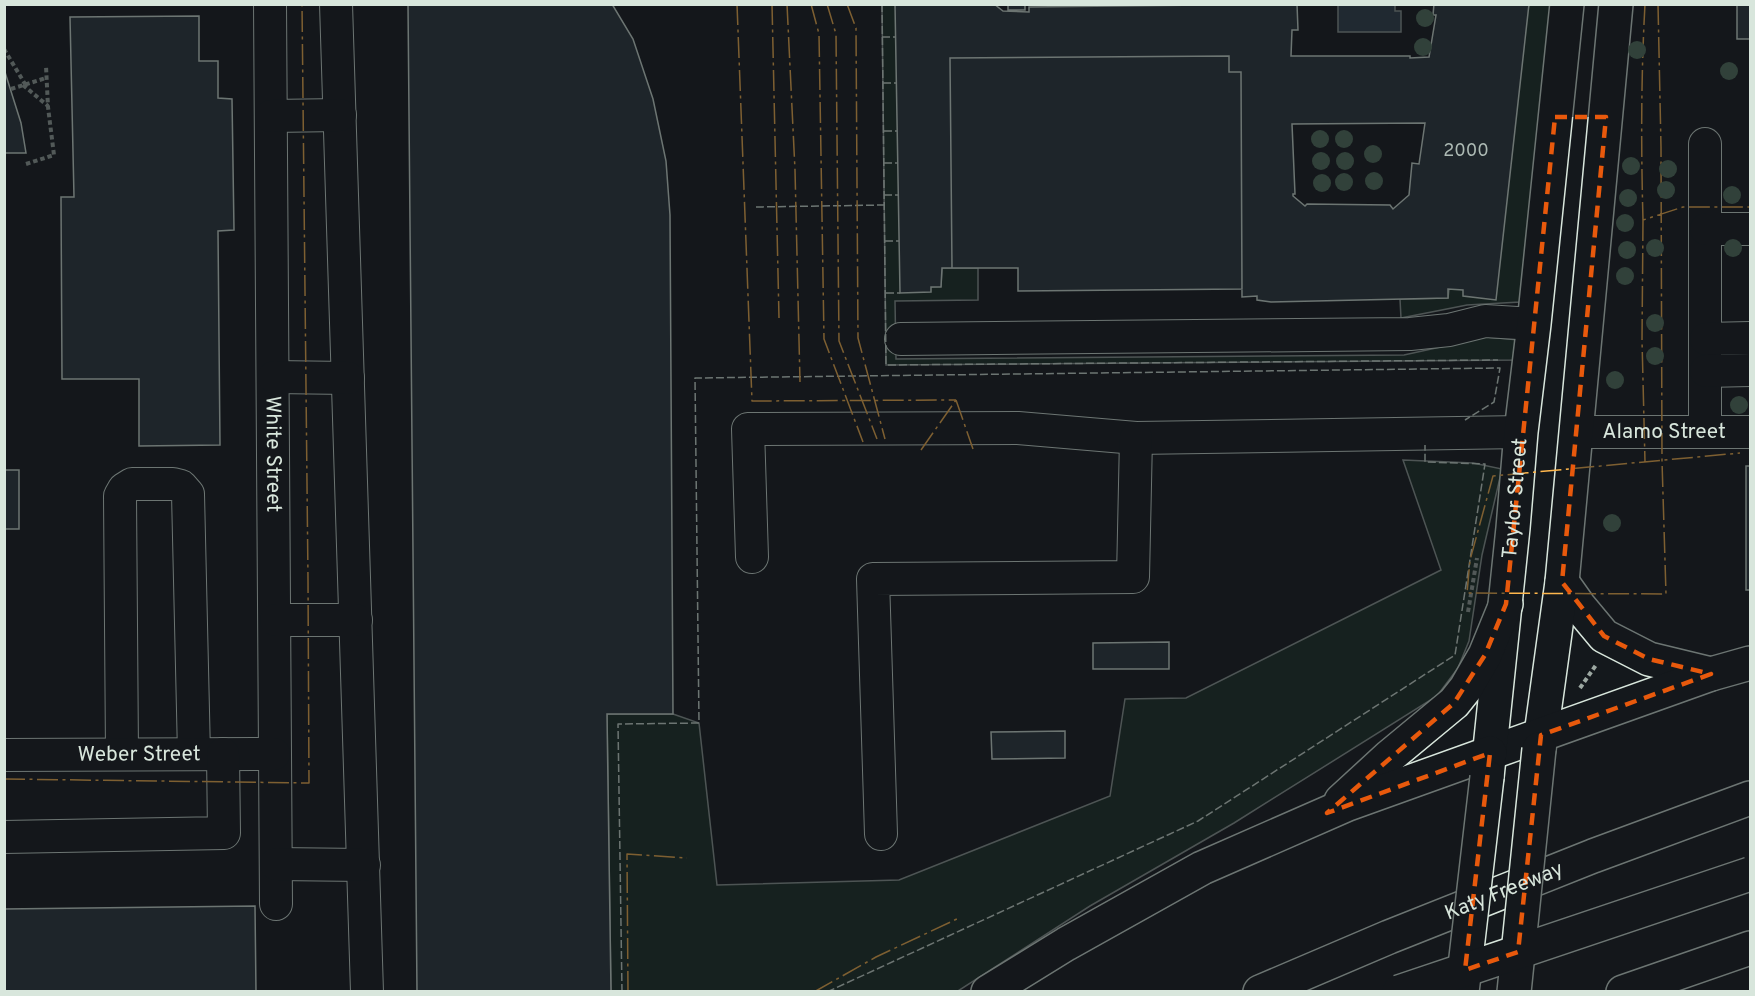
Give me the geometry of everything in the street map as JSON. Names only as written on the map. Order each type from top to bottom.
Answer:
[{"type":"main road","name":"Taylor Street","points":[[1462,992],[1489,765],[1521,432],[1567,4]]},
{"type":"main road","points":[[1514,992],[1540,742],[1562,582],[1616,4]]},
{"type":"main road","points":[[1556,117],[1606,117]]},
{"type":"main road","points":[[1562,582],[1604,636],[1649,659],[1711,674]]},
{"type":"main road","points":[[1327,813],[1390,756],[1454,703],[1485,654],[1506,604]]},
{"type":"main road","points":[[988,992],[1066,944],[1202,868],[1327,813],[1348,804],[1489,765],[1540,742],[1711,674],[1750,663]]},
{"type":"main road","name":"Katy Freeway","points":[[1260,992],[1389,937],[1582,860],[1750,798]]},
{"type":"main road","points":[[1399,992],[1750,874]]},
{"type":"main road","points":[[1623,992],[1750,948]]},
{"type":"street","name":"White Street","points":[[270,4],[276,620],[274,754],[276,904]]},
{"type":"street","points":[[336,4],[368,992]]},
{"type":"street","points":[[271,116],[340,115]]},
{"type":"street","points":[[1706,144],[1706,432]]},
{"type":"street","points":[[1706,229],[1750,229]]},
{"type":"street","points":[[901,339],[1410,334],[1449,330],[1485,321],[1534,324]]},
{"type":"street","points":[[1706,363],[1750,338]]},
{"type":"street","points":[[1706,363],[1750,355]]},
{"type":"street","points":[[1706,363],[1750,370]]},
{"type":"street","points":[[1706,363],[1750,386]]},
{"type":"street","points":[[274,377],[348,378]]},
{"type":"street","points":[[752,557],[748,429],[1018,428],[1136,438],[1521,432]]},
{"type":"street","name":"Alamo Street","points":[[1577,432],[1750,432]]},
{"type":"street","points":[[881,834],[873,579],[1133,577],[1136,438]]},
{"type":"street","points":[[4,837],[225,833],[208,754],[188,494],[181,486],[173,484],[132,484],[124,489],[120,496],[122,754]]},
{"type":"street","points":[[276,620],[356,620]]},
{"type":"street","name":"Weber Street","points":[[4,754],[274,754]]},
{"type":"street","points":[[276,864],[363,864]]},
{"type":"path","points":[[4,49],[24,85],[48,107]]},
{"type":"path","points":[[26,164],[54,155],[46,66]]},
{"type":"path","points":[[11,89],[46,78]]},
{"type":"path","points":[[1577,693],[1597,664]]},
{"type":"highlighted area","points":[[1555,117],[1606,117],[1562,582],[1604,636],[1649,659],[1711,674],[1541,735],[1518,952],[1465,970],[1490,753],[1327,813],[1454,703],[1485,655],[1506,604]]},
{"type":"green space","points":[[882,5],[896,5],[931,287],[941,286],[942,268],[978,268],[978,300],[895,301],[896,359],[1404,355],[1486,337],[1519,340],[1517,360],[886,365]]},
{"type":"green space","points":[[1529,5],[1552,5],[1520,302],[1467,305],[1401,318],[1400,299],[1448,298]]},
{"type":"green space","points":[[1403,460],[1473,463],[1502,469],[1482,555],[1469,641],[1458,668],[1437,696],[1234,823],[1090,906],[958,991],[611,991],[607,714],[673,714],[699,723],[717,885],[899,880],[1110,796],[1125,699],[1186,698],[1441,570]]},
{"type":"water","points":[[1338,5],[1395,5],[1395,11],[1401,11],[1401,32],[1338,32]]},
{"type":"building","points":[[408,4],[612,4],[633,39],[653,99],[666,161],[670,215],[673,714],[607,714],[611,992],[417,992]]},
{"type":"building","points":[[895,4],[994,4],[1003,11],[1029,12],[1029,7],[1297,4],[1298,30],[1292,30],[1291,56],[1410,56],[1410,58],[1429,57],[1436,15],[1433,15],[1434,4],[1529,4],[1496,300],[1463,296],[1463,290],[1448,289],[1448,298],[1271,302],[1257,300],[1257,296],[1242,297],[1241,72],[1229,72],[1229,56],[950,58],[952,268],[942,268],[941,287],[931,287],[931,292],[900,293]],"holes":[[[1425,123],[1419,164],[1412,163],[1409,195],[1393,209],[1390,205],[1307,204],[1305,206],[1293,196],[1295,194],[1292,124]]]},
{"type":"building","points":[[1008,4],[1025,4],[1025,10],[1008,10]]},
{"type":"building","points":[[1737,4],[1750,4],[1750,39],[1737,39]]},
{"type":"building","points":[[199,16],[199,61],[218,61],[218,98],[232,99],[234,230],[218,231],[220,445],[139,446],[139,379],[62,379],[61,197],[74,197],[70,17]]},
{"type":"building","points":[[1229,56],[1229,72],[1241,72],[1242,289],[1018,291],[1018,268],[952,268],[950,58]]},
{"type":"building","points":[[4,69],[21,123],[26,153],[4,153]]},
{"type":"building","points":[[1746,466],[1750,466],[1750,590],[1746,590]]},
{"type":"building","points":[[4,470],[19,470],[19,529],[4,529]]},
{"type":"building","points":[[1169,642],[1169,669],[1093,669],[1093,643]]},
{"type":"building","points":[[1065,731],[1065,758],[992,759],[991,732]]},
{"type":"building","points":[[255,906],[256,992],[4,992],[4,909]]},
{"type":"fence","points":[[882,4],[886,365],[1498,360]]},
{"type":"fence","points":[[882,37],[895,37]]},
{"type":"fence","points":[[883,83],[896,83]]},
{"type":"fence","points":[[884,131],[897,131]]},
{"type":"fence","points":[[884,163],[898,163]]},
{"type":"fence","points":[[884,195],[898,195]]},
{"type":"fence","points":[[756,207],[884,205]]},
{"type":"fence","points":[[885,241],[899,241]]},
{"type":"fence","points":[[886,293],[900,293]]},
{"type":"fence","points":[[622,992],[618,724],[699,723],[695,378],[1500,368],[1494,402],[1465,420]]},
{"type":"fence","points":[[827,992],[1198,821],[1455,655],[1485,464],[1425,462],[1425,445]]},
{"type":"power","points":[[4,779],[309,783],[302,4]]},
{"type":"power","points":[[737,4],[752,401],[956,400]]},
{"type":"power","points":[[772,4],[779,318]]},
{"type":"power","points":[[787,4],[795,170],[800,382]]},
{"type":"power","points":[[811,4],[819,34],[824,339],[863,442]]},
{"type":"power","points":[[827,4],[836,34],[839,341],[877,439]]},
{"type":"power","points":[[847,4],[856,28],[858,338],[885,439]]},
{"type":"power","points":[[1645,4],[1642,112],[1643,220],[1683,207],[1750,207]]},
{"type":"power","points":[[1658,4],[1661,147],[1662,461],[1666,594],[1467,593],[1470,560],[1493,476],[1740,453]]},
{"type":"power","points":[[1643,220],[1642,340],[1645,462]]},
{"type":"power","points":[[956,400],[973,449]]},
{"type":"power","points":[[921,450],[956,400]]},
{"type":"power","points":[[628,992],[627,854],[687,858]]},
{"type":"power","points":[[814,992],[876,957],[959,918]]}]
